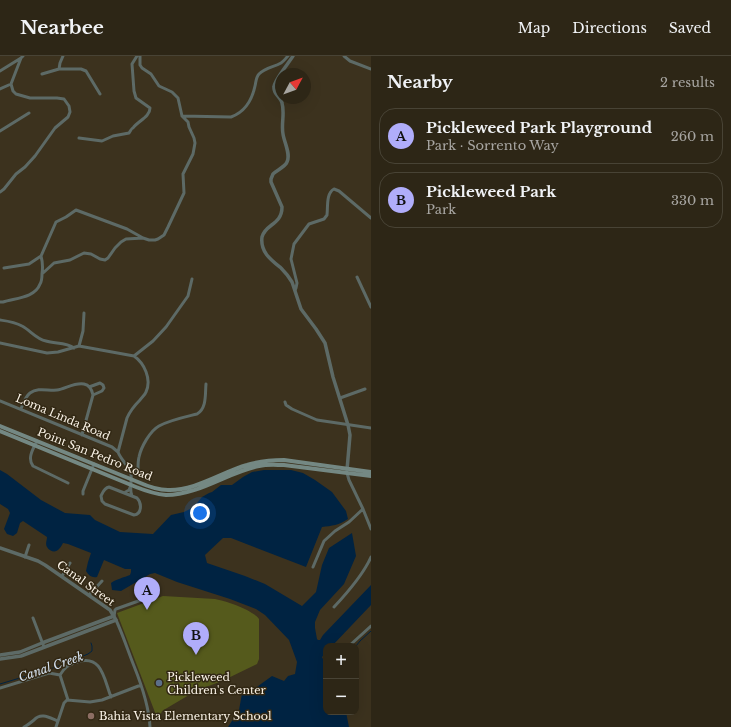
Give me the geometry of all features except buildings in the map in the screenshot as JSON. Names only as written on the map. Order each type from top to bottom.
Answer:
[{"type":"main road","name":"Point San Pedro Road","points":[[0,426],[131,485],[153,493],[166,495],[179,494],[194,490],[249,468],[261,465],[284,465],[371,476]]},
{"type":"main road","name":"Point San Pedro Road","points":[[0,431],[36,443]]},
{"type":"main road","name":"Point San Pedro Road","points":[[93,467],[151,487],[167,490],[178,490],[191,487],[246,465],[271,460],[284,460],[371,472]]},
{"type":"street","points":[[59,69],[63,56]]},
{"type":"street","points":[[78,138],[102,141],[113,136],[129,133],[132,128],[147,115],[150,108],[136,98],[134,91],[132,64],[137,56]]},
{"type":"street","points":[[4,268],[28,264],[41,256],[56,222],[76,210],[128,229],[149,240],[155,240],[164,234],[184,193],[183,174],[193,154],[195,143],[188,122],[182,116],[178,98],[172,92],[159,86],[151,74],[142,68],[140,65],[140,56]]},
{"type":"street","points":[[182,116],[231,117],[235,115],[246,108],[253,94],[259,74],[281,63],[288,56]]},
{"type":"street","points":[[293,56],[280,74],[274,87],[274,92],[281,100],[283,105],[282,133],[288,157],[287,162],[273,174],[271,182],[282,207],[282,211],[279,219],[267,228],[263,236],[262,244],[266,256],[282,269],[290,279],[301,309],[325,343],[350,435],[347,473],[371,529]]},
{"type":"street","points":[[344,56],[350,61],[371,69]]},
{"type":"street","points":[[0,71],[22,57]]},
{"type":"street","points":[[0,192],[35,156],[55,128],[68,117],[70,112],[69,106],[64,99],[30,98],[19,96],[13,91],[11,84],[22,57]]},
{"type":"street","points":[[42,74],[59,69],[81,69],[86,71],[100,94]]},
{"type":"street","points":[[0,89],[11,84]]},
{"type":"street","points":[[0,131],[29,113]]},
{"type":"street","points":[[295,290],[297,283],[291,259],[294,244],[309,224],[326,217],[328,195],[332,190],[339,191],[371,218]]},
{"type":"street","points":[[42,272],[54,263],[70,260],[84,253],[91,254],[105,260],[121,242],[129,239],[143,238]]},
{"type":"street","points":[[0,302],[27,296],[35,292],[41,284],[44,263],[41,256]]},
{"type":"street","points":[[357,277],[371,307]]},
{"type":"street","points":[[134,356],[153,341],[166,328],[188,296],[192,279]]},
{"type":"street","points":[[79,346],[83,330],[84,313]]},
{"type":"street","points":[[0,320],[22,326],[43,341],[66,344],[74,348]]},
{"type":"street","points":[[0,343],[47,353],[58,352],[79,346],[134,356],[142,363],[147,373],[148,386],[146,393],[129,413],[118,452],[119,456],[131,473],[132,496]]},
{"type":"street","points":[[89,387],[100,383],[103,385],[104,388],[102,391],[93,395]]},
{"type":"street","points":[[20,409],[28,394],[33,391],[58,390],[84,384],[89,387],[93,392],[93,395],[82,435]]},
{"type":"street","points":[[131,473],[138,469],[139,457],[151,433],[158,426],[201,412],[204,405],[206,384]]},
{"type":"street","points":[[340,398],[365,389]]},
{"type":"street","name":"Loma Linda Road","points":[[0,400],[112,447],[118,452]]},
{"type":"street","points":[[285,402],[286,405],[292,409],[312,418],[371,428]]},
{"type":"street","points":[[36,443],[30,458],[30,463],[33,466],[68,483]]},
{"type":"street","points":[[83,494],[93,467]]},
{"type":"street","points":[[124,493],[127,492],[131,485]]},
{"type":"street","points":[[109,487],[124,493],[140,501],[139,513],[137,515],[105,504],[101,498],[104,490],[109,487]]},
{"type":"street","points":[[313,567],[327,536],[350,522],[363,509]]},
{"type":"street","points":[[25,557],[29,545]]},
{"type":"street","name":"Canal Street","points":[[0,548],[43,564],[111,610],[123,635],[141,685],[148,709],[150,726]]},
{"type":"street","points":[[334,607],[358,579],[371,557]]},
{"type":"street","points":[[62,576],[70,563]]},
{"type":"street","points":[[89,595],[102,581]]},
{"type":"street","points":[[0,655],[20,652],[43,645],[115,618],[116,609],[158,594]]},
{"type":"street","points":[[33,618],[43,645]]},
{"type":"street","points":[[352,643],[371,626]]},
{"type":"street","points":[[0,659],[21,656],[43,645]]},
{"type":"street","points":[[60,675],[66,667],[84,660],[95,662],[100,668],[111,697]]},
{"type":"street","points":[[0,688],[49,673],[60,675]]},
{"type":"street","points":[[60,675],[68,700]]},
{"type":"street","points":[[56,727],[64,703],[68,700],[90,702],[102,700],[141,685]]},
{"type":"street","points":[[24,727],[30,724],[37,716],[44,715],[58,721]]},
{"type":"green space","points":[[163,596],[215,599],[251,612],[259,619],[259,659],[257,664],[189,695],[162,711],[160,716],[156,715],[117,613]]},
{"type":"water","points":[[0,470],[41,500],[65,513],[90,515],[95,520],[120,532],[153,534],[171,515],[190,509],[202,497],[221,485],[232,485],[252,472],[264,470],[291,470],[303,473],[315,480],[332,492],[346,511],[348,519],[342,523],[322,527],[306,567],[231,538],[223,538],[205,555],[207,563],[265,584],[302,606],[316,592],[322,565],[329,548],[352,533],[356,556],[344,584],[320,610],[315,622],[317,639],[320,640],[371,585],[371,605],[335,643],[323,643],[323,715],[347,715],[349,727],[228,727],[239,710],[243,688],[254,689],[272,676],[284,681],[288,676],[295,674],[297,662],[289,640],[265,615],[256,609],[230,599],[177,582],[155,573],[150,574],[121,591],[112,590],[111,583],[130,575],[131,569],[125,569],[104,560],[97,577],[92,577],[86,571],[91,553],[63,543],[58,550],[51,551],[46,546],[47,537],[23,521],[20,523],[17,533],[13,536],[7,534],[4,529],[10,513],[8,509],[0,504]]},
{"type":"waterway","points":[[358,643],[371,631]]},
{"type":"waterway","name":"Canal Creek","points":[[0,684],[53,668],[88,654],[92,651],[91,643]]},
{"type":"place","name":"Pickleweed Park Playground","points":[[147,610]]},
{"type":"place","name":"Pickleweed Park","points":[[196,655]]},
{"type":"place","name":"Pickleweed Children's Center","points":[[159,683]]},
{"type":"place","name":"Bahia Vista Elementary School","points":[[91,716]]}]
